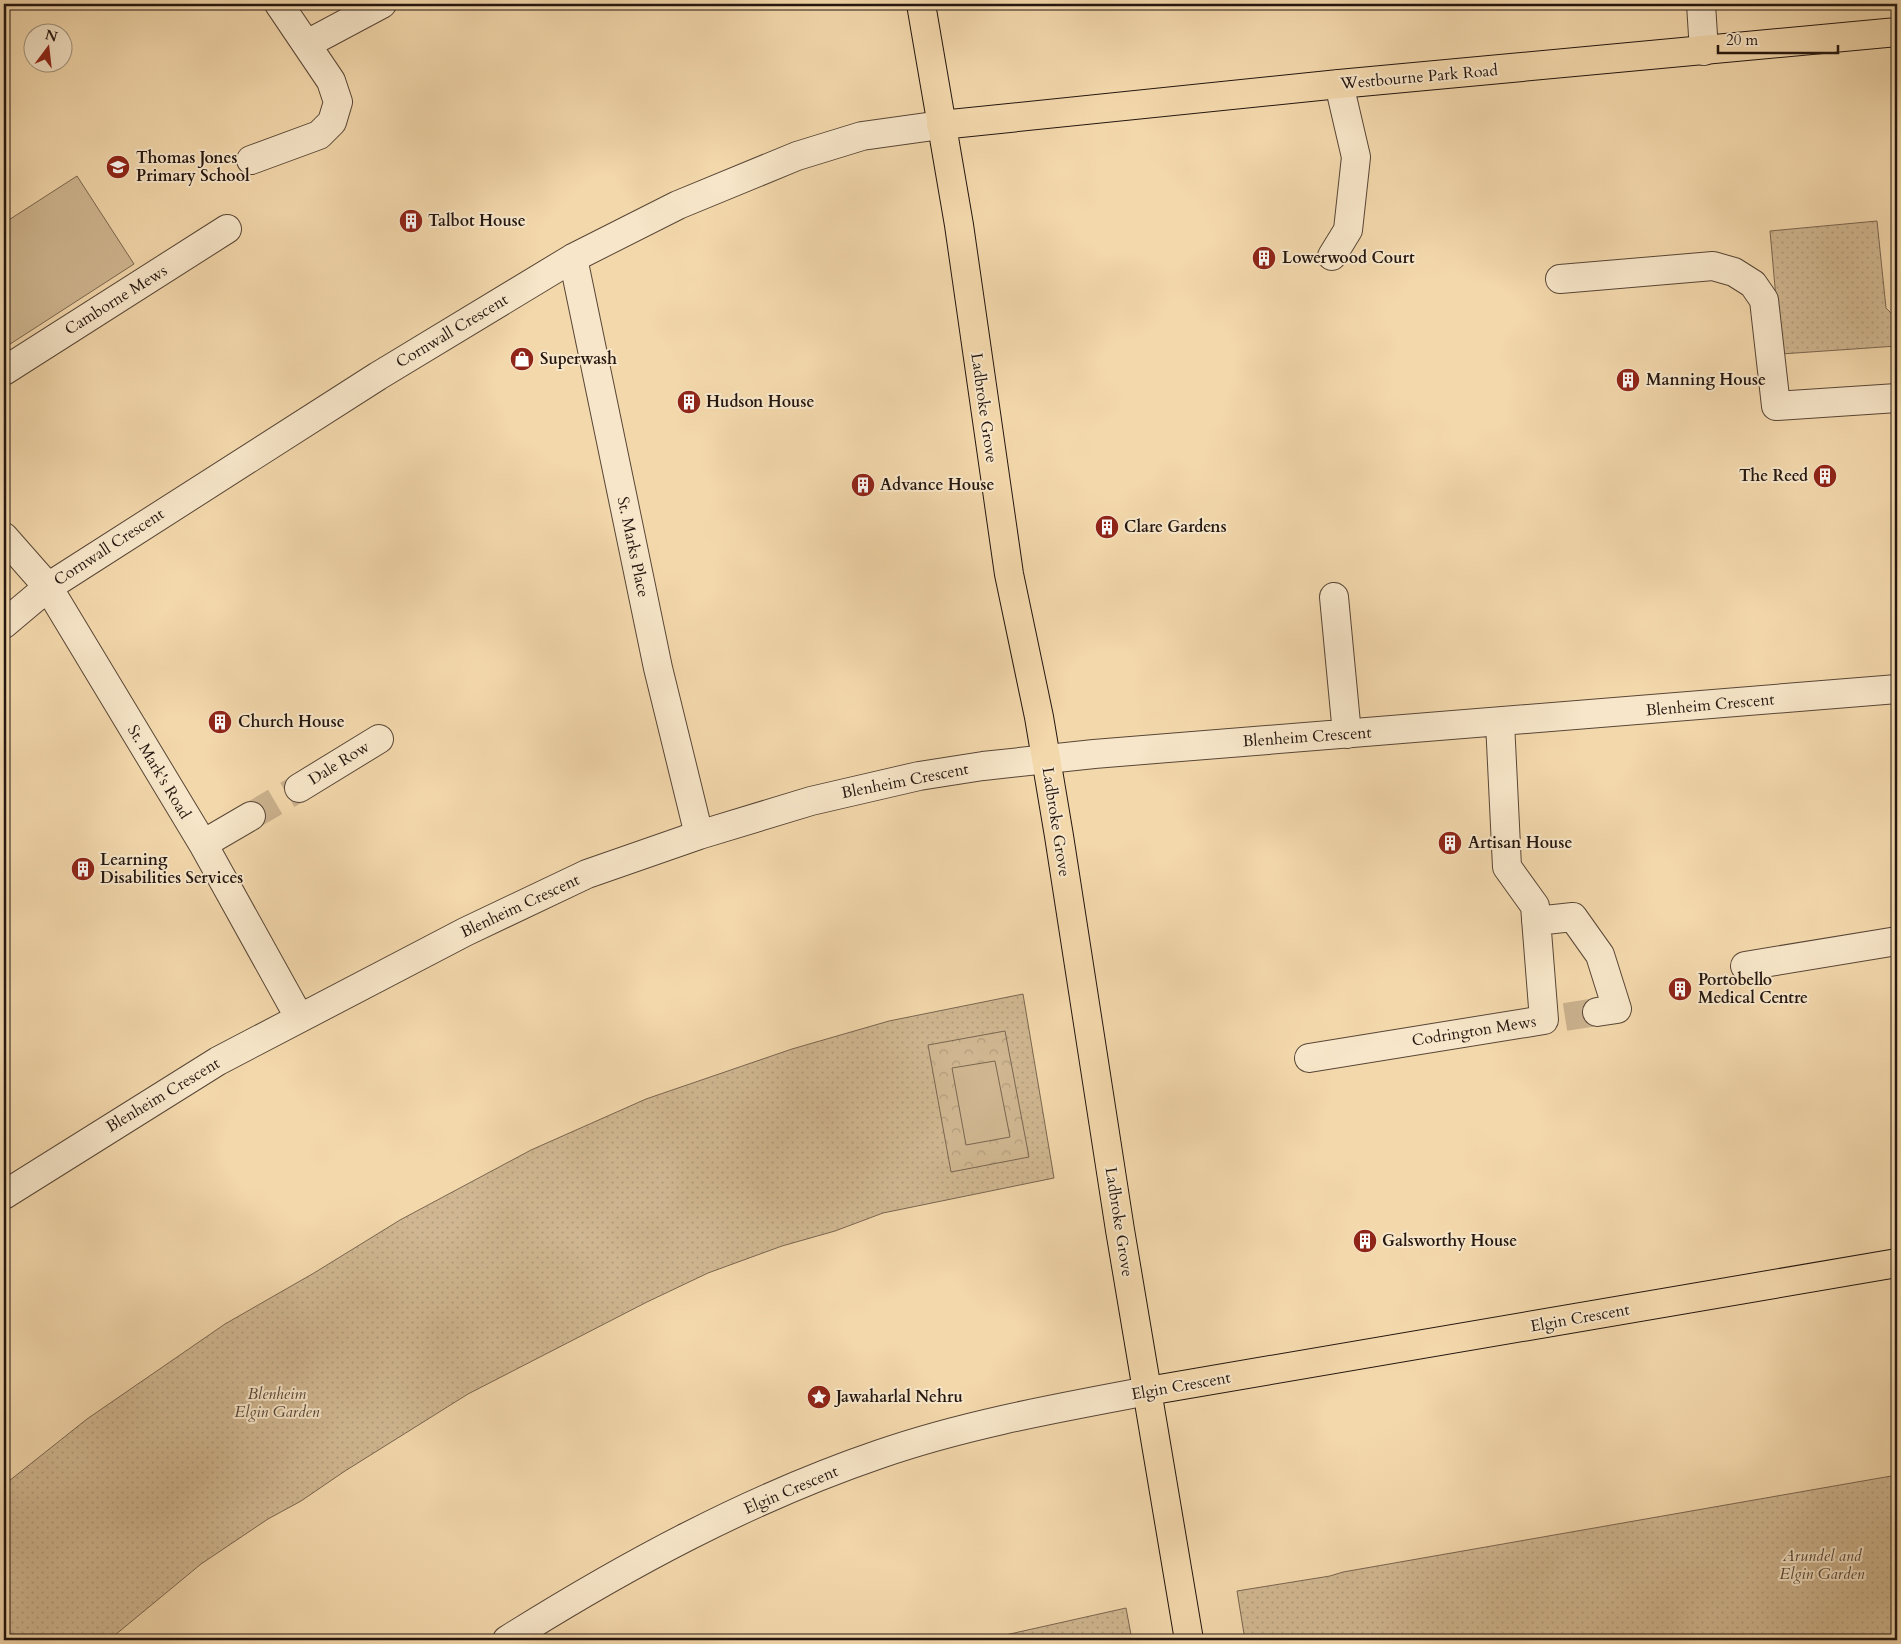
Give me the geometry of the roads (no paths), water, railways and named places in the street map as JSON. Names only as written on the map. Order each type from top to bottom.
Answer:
[{"type":"main road","name":"Ladbroke Grove","points":[[921,4],[959,225],[1009,574],[1045,759],[1120,1230],[1189,1640]]},
{"type":"main road","name":"Westbourne Park Road","points":[[941,125],[1339,84],[1897,32]]},
{"type":"main road","name":"Elgin Crescent","points":[[1148,1391],[1897,1264]]},
{"type":"street","points":[[251,160],[319,135],[332,122],[338,102],[331,81],[279,4]]},
{"type":"street","points":[[307,44],[382,4]]},
{"type":"street","points":[[1700,4],[1704,51]]},
{"type":"street","points":[[1332,256],[1348,230],[1356,157],[1339,84]]},
{"type":"street","name":"Cornwall Crescent","points":[[4,624],[48,587],[378,376],[573,258],[678,205],[797,156],[862,136],[941,125]]},
{"type":"street","name":"Camborne Mews","points":[[4,371],[227,229]]},
{"type":"street","name":"St. Marks Place","points":[[573,258],[658,668],[699,835]]},
{"type":"street","points":[[1560,279],[1714,266],[1734,272],[1753,284],[1764,300],[1776,406],[1897,398]]},
{"type":"street","name":"St. Mark's Road","points":[[4,537],[48,587],[203,844],[299,1018]]},
{"type":"street","points":[[1334,597],[1347,734]]},
{"type":"street","name":"Blenheim Crescent","points":[[4,1195],[202,1071],[299,1018],[465,932],[587,874],[699,835],[811,801],[919,776],[1045,759],[1897,689]]},
{"type":"street","name":"Codrington Mews","points":[[1309,1058],[1554,1018],[1536,921],[1535,906],[1507,867],[1500,722]]},
{"type":"street","name":"Dale Row","points":[[299,788],[379,738]]},
{"type":"street","points":[[203,844],[251,816]]},
{"type":"street","points":[[1536,921],[1573,917],[1600,955],[1617,1009],[1598,1012]]},
{"type":"street","points":[[1745,966],[1897,941]]},
{"type":"street","name":"Elgin Crescent","points":[[507,1640],[557,1608],[630,1567],[718,1521],[796,1485],[881,1454],[951,1433],[1036,1413],[1148,1391]]},
{"type":"tunnel","points":[[251,816],[299,788]]},
{"type":"tunnel","points":[[1565,1017],[1597,1012]]},
{"type":"place","name":"Thomas Jones Primary School","points":[[118,167]]},
{"type":"place","name":"Talbot House","points":[[411,221]]},
{"type":"place","name":"Lowerwood Court","points":[[1264,258]]},
{"type":"place","name":"Superwash","points":[[522,359]]},
{"type":"place","name":"Manning House","points":[[1628,380]]},
{"type":"place","name":"Hudson House","points":[[689,402]]},
{"type":"place","name":"The Reed","points":[[1825,476]]},
{"type":"place","name":"Advance House","points":[[863,485]]},
{"type":"place","name":"Clare Gardens","points":[[1107,527]]},
{"type":"place","name":"Church House","points":[[220,722]]},
{"type":"place","name":"Artisan House","points":[[1450,843]]},
{"type":"place","name":"Learning Disabilities Services","points":[[83,869]]},
{"type":"place","name":"Portobello Medical Centre","points":[[1680,989]]},
{"type":"place","name":"Galsworthy House","points":[[1365,1241]]},
{"type":"place","name":"Jawaharlal Nehru","points":[[819,1397]]},
{"type":"park label","name":"Blenheim Elgin Garden","points":[[277,1403]]},
{"type":"park label","name":"Arundel and Elgin Garden","points":[[1822,1565]]}]
